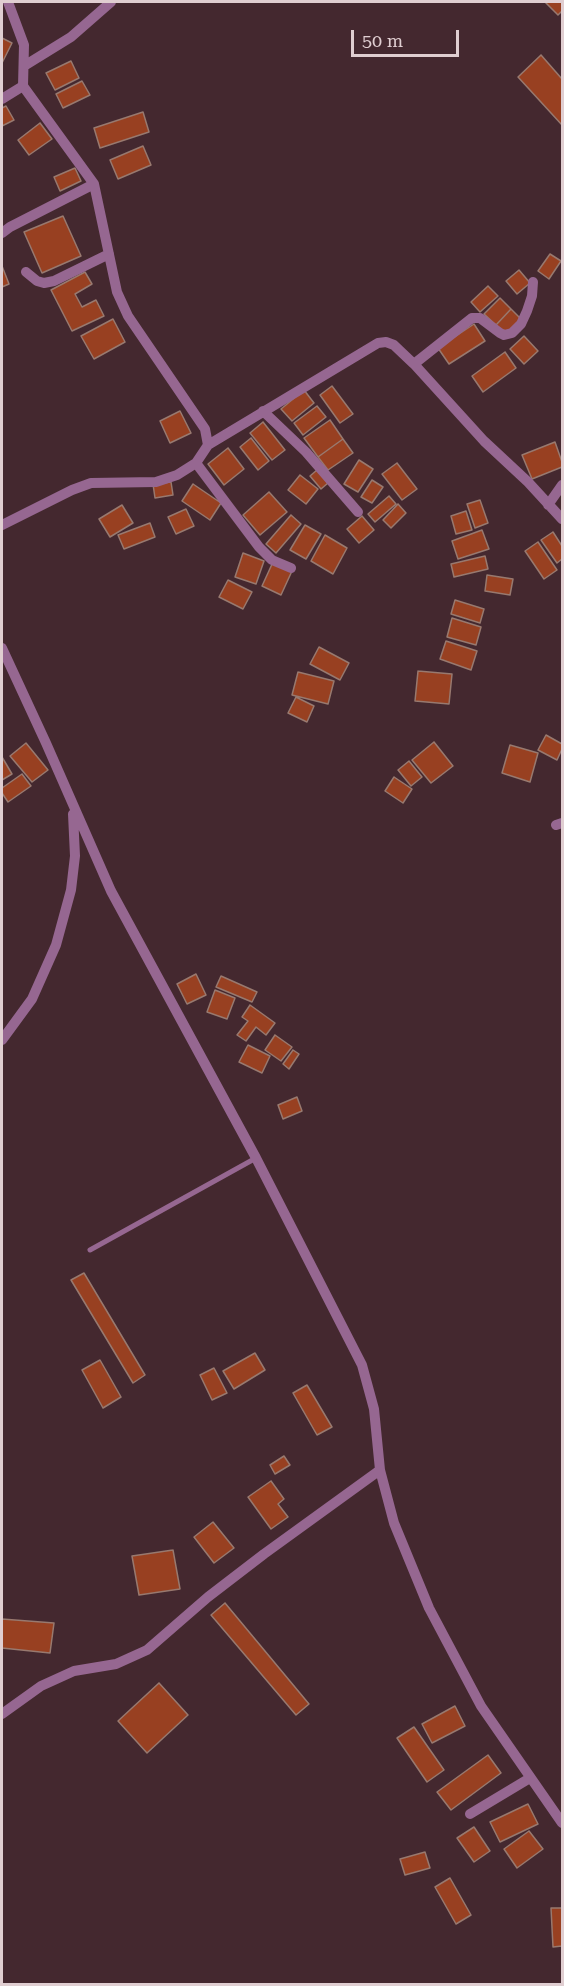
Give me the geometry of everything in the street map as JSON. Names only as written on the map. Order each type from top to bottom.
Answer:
[{"type":"street","points":[[8,2],[24,45],[23,86],[94,184],[117,292],[128,316],[205,429],[208,445]]},
{"type":"street","points":[[24,66],[71,37],[111,2]]},
{"type":"street","points":[[2,99],[23,86]]},
{"type":"street","points":[[2,233],[10,226],[94,184]]},
{"type":"street","points":[[26,272],[37,281],[44,283],[54,281],[109,254]]},
{"type":"street","points":[[414,364],[472,318],[480,318],[500,333],[512,333],[521,324],[527,311],[532,297],[533,282]]},
{"type":"street","points":[[2,525],[91,483],[156,482],[177,475],[196,463],[208,445],[378,343],[386,342],[394,345],[414,364],[484,441],[528,482],[562,519]]},
{"type":"street","points":[[263,411],[306,452],[358,512]]},
{"type":"street","points":[[196,463],[259,547],[272,560],[291,568]]},
{"type":"street","points":[[548,505],[562,485]]},
{"type":"street","points":[[2,648],[111,891],[256,1158],[362,1365],[374,1409],[380,1470],[394,1523],[429,1608],[481,1706],[562,1823]]},
{"type":"street","points":[[2,1040],[32,999],[56,945],[71,890],[75,856],[73,808]]},
{"type":"street","points":[[2,1714],[41,1686],[74,1671],[116,1664],[147,1650],[208,1597],[380,1470]]},
{"type":"street","points":[[470,1814],[530,1778]]},
{"type":"lane","points":[[90,1250],[256,1158]]},
{"type":"building","points":[[545,2],[562,2],[562,11],[558,15]]},
{"type":"building","points":[[2,38],[12,43],[2,63]]},
{"type":"building","points":[[541,55],[562,79],[562,125],[518,77]]},
{"type":"building","points":[[71,61],[79,78],[55,90],[46,73]]},
{"type":"building","points":[[82,81],[90,95],[63,108],[56,94]]},
{"type":"building","points":[[6,106],[14,120],[2,126],[2,108]]},
{"type":"building","points":[[143,112],[149,132],[100,148],[94,128]]},
{"type":"building","points":[[40,123],[52,139],[29,155],[18,140]]},
{"type":"building","points":[[143,146],[151,165],[118,179],[110,160]]},
{"type":"building","points":[[75,168],[81,181],[60,191],[54,177]]},
{"type":"building","points":[[63,216],[81,256],[42,273],[24,232]]},
{"type":"building","points":[[550,254],[561,261],[549,279],[538,271]]},
{"type":"building","points":[[2,266],[9,284],[2,287]]},
{"type":"building","points":[[519,270],[530,283],[517,294],[506,281]]},
{"type":"building","points":[[85,272],[92,284],[75,294],[82,307],[96,300],[104,316],[72,331],[51,290]]},
{"type":"building","points":[[488,286],[498,296],[480,312],[471,302]]},
{"type":"building","points":[[500,298],[511,309],[496,325],[484,314]]},
{"type":"building","points":[[511,309],[521,319],[505,334],[496,325]]},
{"type":"building","points":[[113,319],[125,342],[94,359],[81,336]]},
{"type":"building","points":[[474,324],[485,341],[449,364],[438,348]]},
{"type":"building","points":[[524,336],[538,351],[524,364],[510,349]]},
{"type":"building","points":[[505,352],[516,368],[483,392],[472,376]]},
{"type":"building","points":[[332,386],[353,414],[340,423],[320,395]]},
{"type":"building","points":[[304,390],[314,403],[292,421],[281,409]]},
{"type":"building","points":[[317,406],[326,417],[303,435],[294,423]]},
{"type":"building","points":[[180,411],[191,433],[170,443],[160,421]]},
{"type":"building","points":[[330,420],[343,439],[318,457],[304,438]]},
{"type":"building","points":[[263,422],[285,450],[272,460],[250,433]]},
{"type":"building","points":[[251,438],[269,461],[258,470],[240,447]]},
{"type":"building","points":[[343,439],[353,453],[328,470],[318,457]]},
{"type":"building","points":[[555,442],[562,467],[532,479],[522,455]]},
{"type":"building","points":[[228,448],[244,469],[224,485],[208,464]]},
{"type":"building","points":[[359,460],[373,469],[358,492],[344,484]]},
{"type":"building","points":[[397,463],[417,489],[402,500],[382,474]]},
{"type":"building","points":[[317,470],[328,483],[321,489],[310,476]]},
{"type":"building","points":[[300,475],[318,489],[306,504],[288,490]]},
{"type":"building","points":[[372,480],[383,487],[372,503],[361,497]]},
{"type":"building","points":[[171,482],[173,495],[155,498],[153,484]]},
{"type":"building","points":[[193,484],[221,503],[210,520],[182,501]]},
{"type":"building","points":[[269,492],[287,512],[260,535],[243,515]]},
{"type":"building","points":[[389,496],[396,504],[375,522],[368,514]]},
{"type":"building","points":[[480,500],[488,523],[475,528],[467,504]]},
{"type":"building","points":[[398,504],[406,513],[391,528],[383,520]]},
{"type":"building","points":[[122,505],[133,523],[110,537],[99,519]]},
{"type":"building","points":[[186,509],[194,526],[176,534],[168,517]]},
{"type":"building","points":[[466,511],[472,530],[456,534],[451,516]]},
{"type":"building","points":[[291,515],[301,524],[276,553],[266,544]]},
{"type":"building","points":[[362,516],[374,530],[359,543],[347,529]]},
{"type":"building","points":[[150,523],[155,537],[124,549],[118,535]]},
{"type":"building","points":[[305,525],[321,534],[306,559],[290,550]]},
{"type":"building","points":[[482,530],[489,549],[458,559],[452,541]]},
{"type":"building","points":[[553,532],[562,546],[562,559],[557,563],[541,540]]},
{"type":"building","points":[[325,535],[347,548],[333,574],[311,561]]},
{"type":"building","points":[[538,542],[557,570],[544,579],[525,551]]},
{"type":"building","points":[[243,553],[264,561],[256,584],[235,577]]},
{"type":"building","points":[[485,556],[488,569],[454,577],[451,564]]},
{"type":"building","points":[[273,562],[292,571],[281,595],[262,586]]},
{"type":"building","points":[[487,575],[513,579],[510,595],[485,591]]},
{"type":"building","points":[[228,580],[252,592],[243,609],[219,597]]},
{"type":"building","points":[[455,600],[484,609],[480,623],[451,614]]},
{"type":"building","points":[[452,618],[481,627],[476,645],[447,637]]},
{"type":"building","points":[[446,641],[477,651],[471,670],[440,659]]},
{"type":"building","points":[[319,647],[349,663],[340,680],[310,664]]},
{"type":"building","points":[[418,671],[452,674],[449,704],[415,701]]},
{"type":"building","points":[[298,672],[334,681],[328,704],[292,695]]},
{"type":"building","points":[[296,697],[314,706],[307,722],[288,713]]},
{"type":"building","points":[[546,735],[562,744],[557,760],[538,750]]},
{"type":"building","points":[[434,742],[453,766],[431,783],[412,760]]},
{"type":"building","points":[[26,743],[48,770],[32,782],[10,756]]},
{"type":"building","points":[[510,745],[538,753],[530,782],[502,773]]},
{"type":"building","points":[[2,757],[12,774],[2,780]]},
{"type":"building","points":[[409,761],[422,777],[411,786],[398,770]]},
{"type":"building","points":[[22,774],[31,786],[8,802],[2,793],[2,788]]},
{"type":"building","points":[[394,777],[412,789],[403,803],[385,791]]},
{"type":"building","points":[[196,974],[206,995],[187,1004],[177,984]]},
{"type":"building","points":[[221,976],[257,992],[252,1002],[216,987]]},
{"type":"building","points":[[215,990],[235,998],[227,1019],[207,1012]]},
{"type":"building","points":[[250,1005],[275,1023],[266,1035],[256,1027],[246,1041],[237,1035],[248,1021],[242,1017]]},
{"type":"building","points":[[275,1035],[292,1047],[281,1061],[265,1050]]},
{"type":"building","points":[[248,1045],[270,1056],[262,1073],[239,1062]]},
{"type":"building","points":[[293,1050],[299,1054],[289,1069],[283,1064]]},
{"type":"building","points":[[297,1097],[302,1111],[283,1119],[278,1105]]},
{"type":"building","points":[[84,1273],[145,1375],[133,1383],[71,1280]]},
{"type":"building","points":[[255,1353],[265,1370],[234,1389],[223,1371]]},
{"type":"building","points":[[100,1360],[121,1397],[103,1408],[82,1370]]},
{"type":"building","points":[[214,1368],[227,1393],[212,1400],[200,1375]]},
{"type":"building","points":[[307,1385],[332,1427],[317,1435],[293,1393]]},
{"type":"building","points":[[284,1456],[290,1465],[275,1474],[270,1465]]},
{"type":"building","points":[[271,1481],[284,1499],[278,1504],[288,1517],[271,1529],[248,1497]]},
{"type":"building","points":[[213,1522],[234,1548],[214,1563],[194,1537]]},
{"type":"building","points":[[173,1550],[180,1589],[139,1595],[132,1556]]},
{"type":"building","points":[[225,1603],[309,1704],[296,1715],[211,1615]]},
{"type":"building","points":[[2,1619],[54,1623],[50,1653],[2,1648]]},
{"type":"building","points":[[159,1683],[188,1715],[147,1753],[118,1721]]},
{"type":"building","points":[[455,1706],[465,1726],[432,1743],[422,1724]]},
{"type":"building","points":[[414,1727],[444,1770],[427,1782],[397,1738]]},
{"type":"building","points":[[488,1755],[501,1773],[451,1810],[437,1792]]},
{"type":"building","points":[[528,1804],[538,1824],[500,1842],[490,1822]]},
{"type":"building","points":[[474,1827],[490,1851],[474,1862],[457,1838]]},
{"type":"building","points":[[529,1831],[543,1849],[517,1868],[504,1849]]},
{"type":"building","points":[[425,1852],[430,1868],[405,1875],[400,1859]]},
{"type":"building","points":[[450,1878],[471,1915],[456,1924],[435,1887]]},
{"type":"building","points":[[551,1908],[562,1908],[562,1946],[553,1947]]}]
